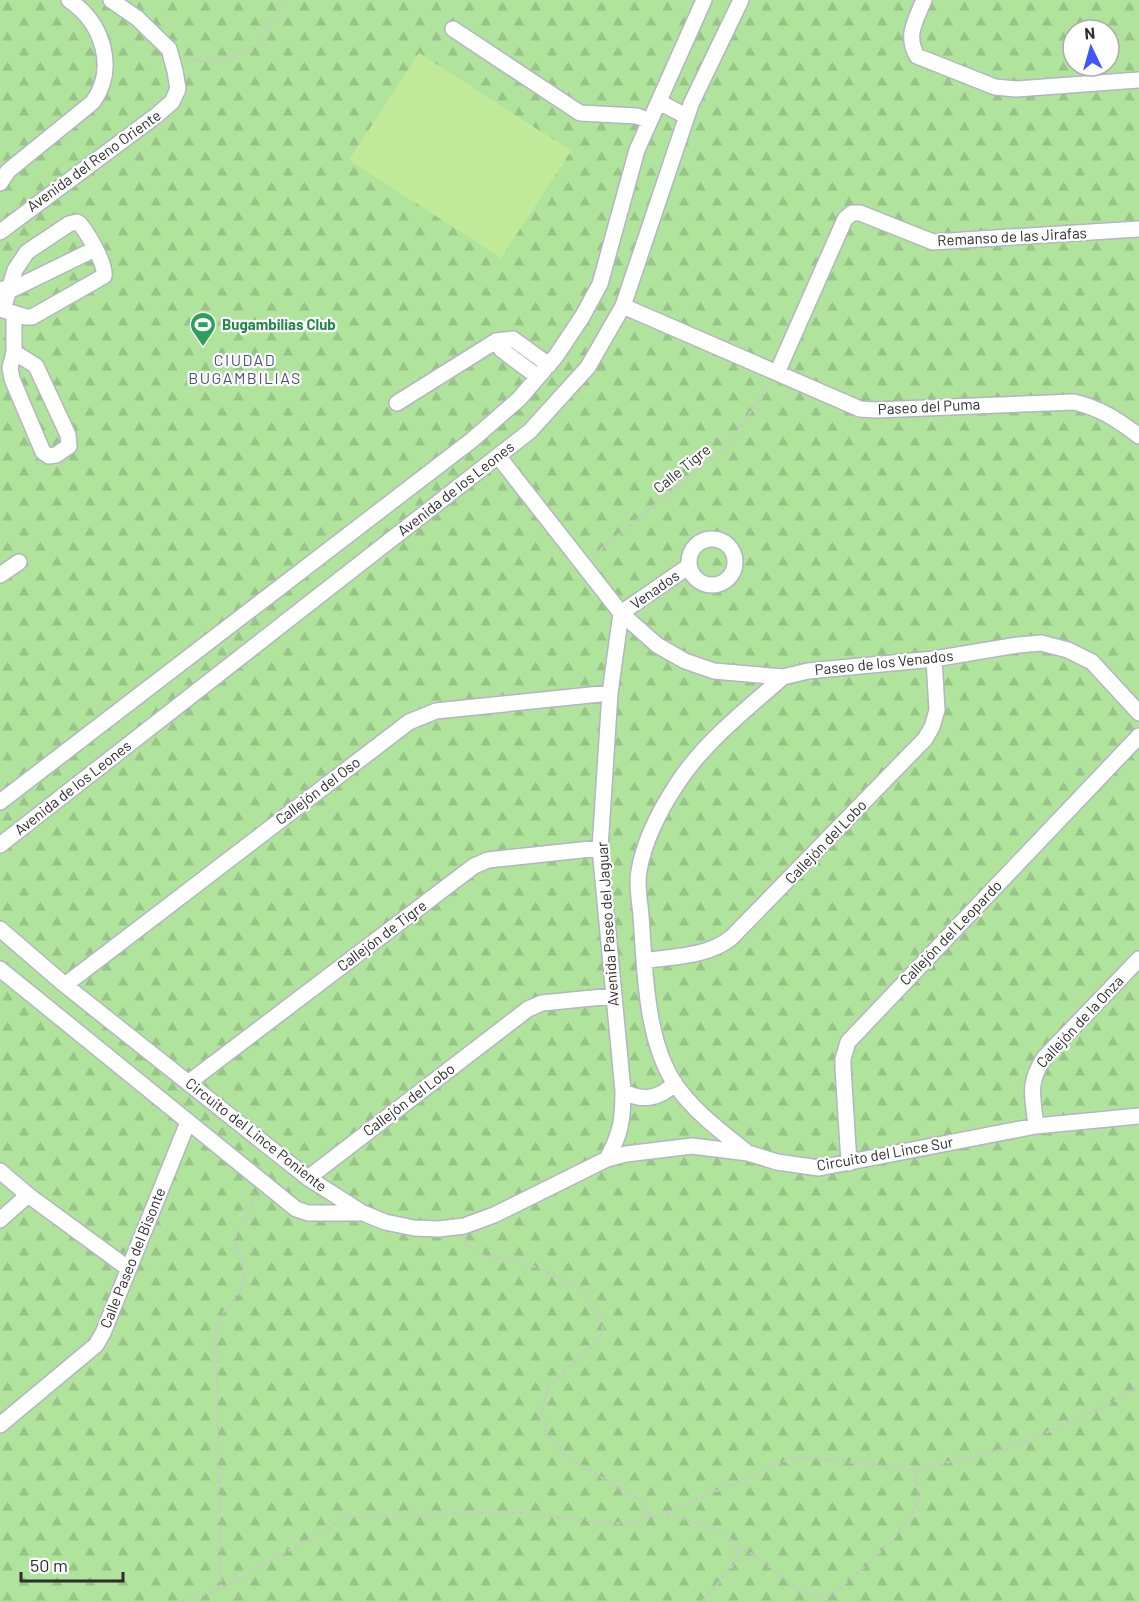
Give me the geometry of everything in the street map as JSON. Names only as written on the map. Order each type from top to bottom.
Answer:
[{"type":"street","points":[[111,0],[136,18],[169,49]]},
{"type":"street","name":"Avenida de los Leones","points":[[0,802],[472,440],[519,399],[549,365],[582,317],[600,284],[637,150],[705,0]]},
{"type":"street","name":"Avenida de los Leones","points":[[0,845],[530,431],[588,367],[623,306],[687,116],[741,0]]},
{"type":"street","points":[[924,0],[911,33],[910,42],[917,56],[994,87],[1016,89],[1139,80]]},
{"type":"street","points":[[0,156],[4,177],[93,102],[101,90],[106,70],[100,38],[88,18],[74,3]]},
{"type":"street","points":[[453,29],[580,113],[637,116],[650,121]]},
{"type":"street","name":"Avenida del Reno Oriente","points":[[0,232],[172,102],[178,89],[169,49]]},
{"type":"street","points":[[659,102],[687,116]]},
{"type":"street","name":"Remanso de las Jirafas","points":[[777,373],[845,219],[852,213],[860,213],[933,242],[1139,229]]},
{"type":"street","points":[[6,311],[26,317],[35,316],[102,278],[105,274],[104,270],[80,224],[69,224],[27,252],[4,290],[6,311],[14,352],[10,368],[12,379],[43,452],[49,456],[56,455],[69,446],[68,435],[36,366],[14,352]]},
{"type":"street","points":[[4,290],[95,249]]},
{"type":"street","name":"Paseo del Puma","points":[[623,306],[860,409],[1074,402],[1092,406],[1106,413],[1139,436]]},
{"type":"street","points":[[397,403],[496,341],[513,339],[549,365]]},
{"type":"street","points":[[496,341],[502,350],[538,377]]},
{"type":"street","name":"Paseo de los Venados","points":[[498,456],[621,614],[657,645],[685,661],[714,671],[783,678],[808,670],[934,659],[1041,643],[1076,653],[1092,662],[1139,713]]},
{"type":"street","points":[[0,575],[19,562]]},
{"type":"street","name":"Venados","points":[[621,614],[689,566]]},
{"type":"street","name":"Avenida Paseo del Jaguar","points":[[607,1159],[617,1141],[623,1120],[623,1091],[600,848],[610,693],[621,614]]},
{"type":"street","name":"Callejón del Lobo","points":[[644,961],[705,952],[724,944],[925,739],[932,727],[937,710],[934,659]]},
{"type":"street","points":[[748,1153],[707,1119],[675,1083],[665,1064],[653,1031],[644,961],[638,872],[651,830],[678,782],[712,741],[783,678]]},
{"type":"street","name":"Callejón del Oso","points":[[65,985],[409,722],[436,711],[610,693]]},
{"type":"street","name":"Callejón del Leopardo","points":[[849,1163],[843,1068],[848,1042],[1139,736]]},
{"type":"street","name":"Callejón de Tigre","points":[[188,1083],[474,866],[488,860],[600,848]]},
{"type":"street","name":"Circuito del Lince Poniente","points":[[0,928],[65,985],[308,1179],[363,1213]]},
{"type":"street","name":"Callejón de la Onza","points":[[1036,1126],[1034,1072],[1044,1058],[1139,959]]},
{"type":"street","name":"Circuito del Lince Poniente","points":[[0,969],[296,1209],[308,1213],[363,1213]]},
{"type":"street","name":"Callejón del Lobo","points":[[308,1179],[528,1009],[542,1003],[613,996]]},
{"type":"street","points":[[623,1091],[636,1097],[651,1098],[664,1093],[675,1083]]},
{"type":"street","name":"Circuito del Lince Sur","points":[[363,1213],[385,1222],[414,1228],[439,1229],[464,1226],[494,1215],[607,1159],[626,1154],[692,1146],[748,1153],[777,1162],[819,1168],[1036,1126],[1139,1116]]},
{"type":"street","name":"Calle Paseo del Bisonte","points":[[0,1425],[96,1345],[103,1333],[188,1122]]},
{"type":"street","points":[[0,1172],[129,1269]]},
{"type":"street","points":[[0,1220],[28,1195]]},
{"type":"path","points":[[169,49],[191,59],[202,61],[226,59],[237,55],[258,42],[287,0]]},
{"type":"path","name":"Calle Tigre","points":[[582,564],[728,445],[777,373]]},
{"type":"path","points":[[221,1589],[216,1330],[223,1313],[239,1293],[244,1279],[242,1258],[235,1242],[236,1232],[264,1183]]},
{"type":"path","points":[[464,1226],[466,1243],[478,1254],[536,1267],[579,1288],[600,1315],[603,1330],[595,1344],[548,1386],[543,1410],[545,1431],[568,1458],[640,1500],[651,1518]]},
{"type":"path","points":[[180,1602],[221,1589],[347,1517],[508,1512],[625,1524],[664,1514],[795,1456],[914,1470],[1014,1447],[1102,1408],[1139,1386]]},
{"type":"path","points":[[736,1547],[748,1550],[759,1557],[797,1588],[813,1596],[831,1596],[893,1540],[912,1513],[919,1494],[914,1470]]},
{"type":"path","points":[[664,1514],[721,1533],[730,1538],[736,1547],[736,1562],[702,1602]]},
{"type":"green space","points":[[0,0],[1139,0],[1139,1602],[0,1602]]},
{"type":"green space","points":[[419,53],[571,151],[501,258],[349,160]]},
{"type":"place","name":"Bugambilias Club","points":[[203,348]]},
{"type":"district","name":"CIUDAD BUGAMBILIAS","points":[[245,369]]}]
